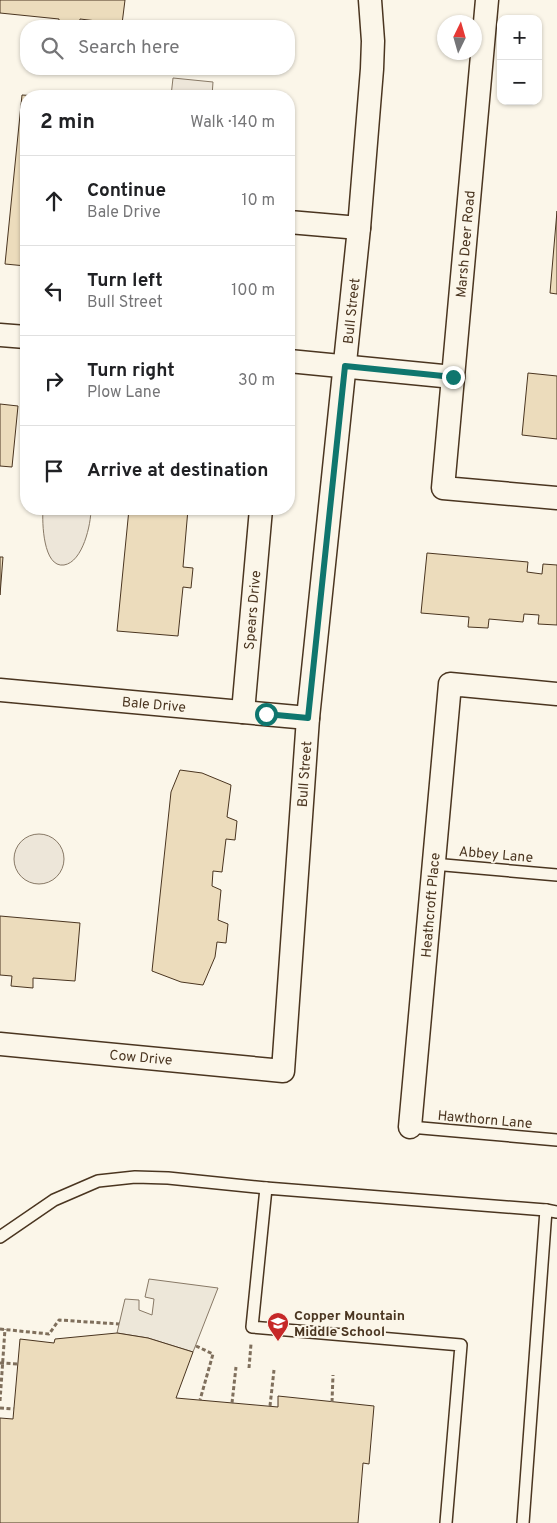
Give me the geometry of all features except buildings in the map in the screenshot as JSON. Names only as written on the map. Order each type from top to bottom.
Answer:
[{"type":"street","name":"Bull Street","points":[[283,1071],[308,718],[359,228],[372,68],[373,41],[370,0]]},
{"type":"street","name":"Marsh Deer Road","points":[[487,0],[443,488],[557,498]]},
{"type":"street","points":[[295,223],[359,228]]},
{"type":"street","points":[[0,335],[20,337]]},
{"type":"street","points":[[295,362],[453,377]]},
{"type":"street","name":"Spears Drive","points":[[243,712],[260,515]]},
{"type":"street","name":"Heathcroft Place","points":[[410,1127],[450,684],[557,694]]},
{"type":"street","name":"Bale Drive","points":[[0,690],[308,718]]},
{"type":"street","name":"Cow Drive","points":[[0,1044],[283,1071]]},
{"type":"lane","name":"Abbey Lane","points":[[433,864],[557,874]]},
{"type":"lane","name":"Hawthorn Lane","points":[[410,1127],[557,1140]]},
{"type":"lane","points":[[0,1237],[54,1200],[98,1181],[135,1177],[168,1178],[266,1188],[552,1211],[523,1523]]},
{"type":"lane","points":[[266,1188],[252,1327],[461,1345],[446,1523]]},
{"type":"path","points":[[0,1329],[49,1334],[59,1320],[119,1324]]},
{"type":"path","points":[[249,1368],[252,1327]]},
{"type":"path","points":[[0,1401],[5,1329]]},
{"type":"path","points":[[196,1346],[213,1354],[200,1400]]},
{"type":"path","points":[[2,1363],[18,1364]]},
{"type":"path","points":[[232,1403],[236,1367]]},
{"type":"path","points":[[270,1406],[274,1370]]},
{"type":"path","points":[[332,1402],[333,1375]]},
{"type":"path","points":[[0,1408],[14,1409]]},
{"type":"shaded area","points":[[173,78],[213,82],[212,90],[172,90]]},
{"type":"shaded area","points":[[43,515],[90,515],[85,542],[81,550],[71,562],[64,565],[57,564],[48,552]]},
{"type":"shaded area","points":[[39,834],[49,836],[57,841],[62,849],[64,859],[62,869],[57,877],[49,882],[39,884],[29,882],[21,877],[16,869],[14,859],[16,849],[21,841],[29,836]]},
{"type":"shaded area","points":[[149,1279],[218,1288],[193,1352],[148,1338],[117,1333],[125,1299],[139,1300],[139,1310],[152,1315],[154,1299],[145,1297]]},
{"type":"place","name":"Copper Mountain Middle School","points":[[278,1342]]},
{"type":"route","points":[[266,714],[308,718],[345,366],[453,377]]}]
